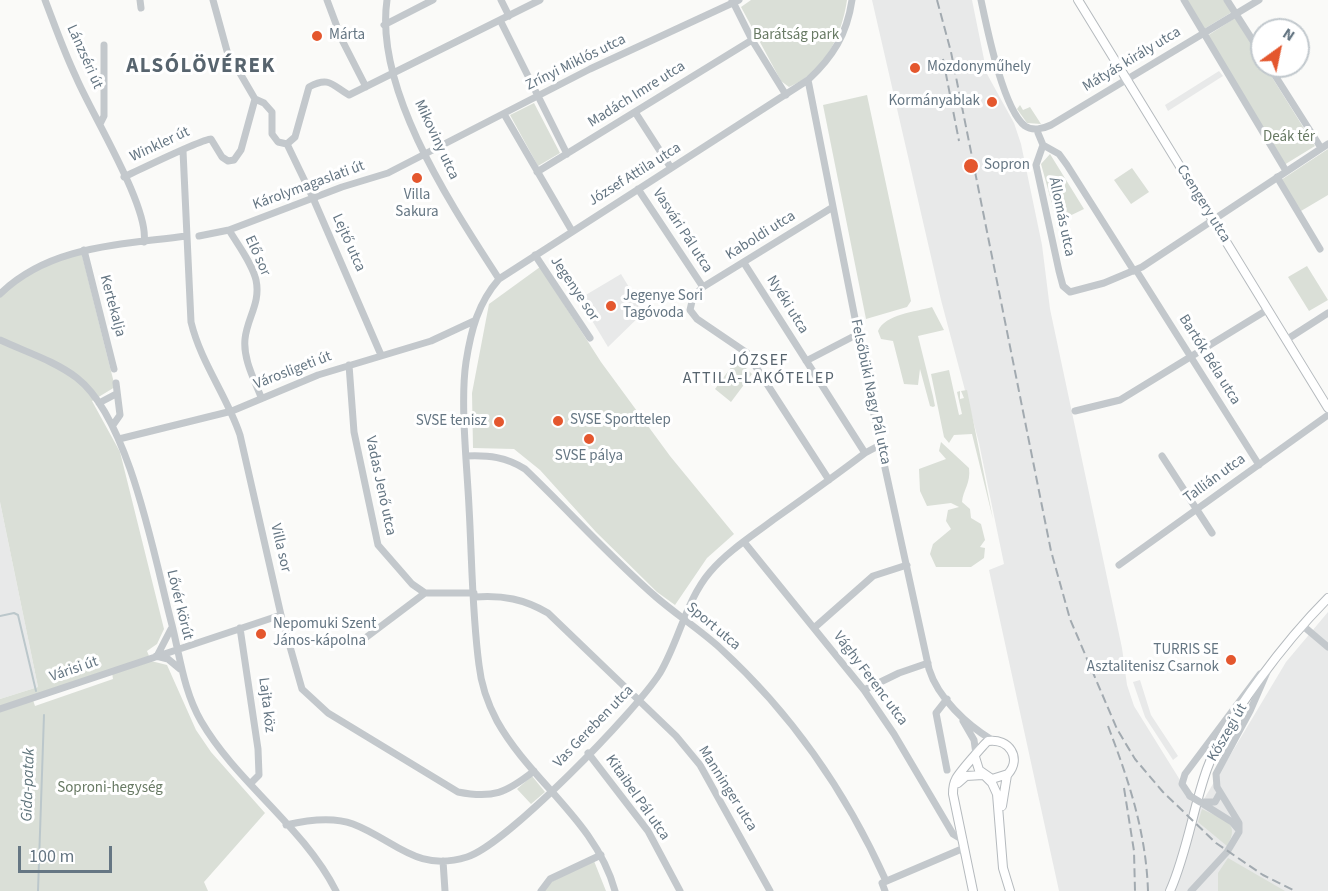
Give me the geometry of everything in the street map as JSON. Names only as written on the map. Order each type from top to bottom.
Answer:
[{"type":"main road","name":"Csengery utca","points":[[1078,0],[1128,78],[1328,408]]},
{"type":"main road","name":"Kőszegi út","points":[[1170,891],[1208,765],[1238,714],[1271,665],[1302,625],[1328,598]]},
{"type":"main road","points":[[973,891],[953,787],[982,745],[992,740],[1006,743],[1013,753],[1013,765],[1008,774],[1001,817]]},
{"type":"main road","points":[[976,756],[977,768],[994,787],[1001,817],[1003,868],[1010,891]]},
{"type":"main road","points":[[953,787],[966,776],[999,778],[1008,774]]},
{"type":"street","name":"Lánzséri út","points":[[45,0],[76,78],[100,124],[146,230],[144,242]]},
{"type":"street","points":[[213,0],[227,51],[255,99],[264,102],[272,112],[272,134],[278,142],[287,144],[295,137],[309,87],[321,81],[331,82],[349,95],[540,0]]},
{"type":"street","points":[[327,0],[347,50],[366,87]]},
{"type":"street","name":"Mikoviny utca","points":[[387,0],[384,25],[393,74],[426,154],[451,204],[499,279]]},
{"type":"street","points":[[384,25],[433,0]]},
{"type":"street","points":[[501,0],[509,16]]},
{"type":"street","points":[[808,81],[824,66],[842,40],[852,0]]},
{"type":"street","points":[[981,0],[1001,80],[1019,119],[1025,126],[1037,130],[1043,146]]},
{"type":"street","points":[[1184,0],[1286,171]]},
{"type":"street","points":[[1227,0],[1250,36]]},
{"type":"street","name":"Mátyás király utca","points":[[1037,130],[1259,0]]},
{"type":"street","points":[[735,1],[752,40],[786,95]]},
{"type":"street","name":"Zrínyi Miklós utca","points":[[426,154],[539,96],[735,1]]},
{"type":"street","points":[[501,20],[567,154]]},
{"type":"street","name":"Madách Imre utca","points":[[537,172],[752,40]]},
{"type":"street","name":"Lánzséri út","points":[[100,124],[104,116],[104,45]]},
{"type":"street","points":[[1135,270],[1325,146],[1277,78]]},
{"type":"street","name":"József Attila utca","points":[[499,279],[808,81]]},
{"type":"street","name":"Felsőbüki Nagy Pál utca","points":[[808,81],[880,445],[928,663],[936,686],[959,714]]},
{"type":"street","name":"Winkler út","points":[[124,177],[183,151],[204,139],[211,139],[222,157],[228,161],[234,159],[241,150],[255,99]]},
{"type":"street","points":[[634,112],[671,168]]},
{"type":"street","points":[[504,114],[572,231]]},
{"type":"street","name":"Lejtő utca","points":[[287,144],[381,355]]},
{"type":"street","name":"Állomás utca","points":[[1043,146],[1036,165],[1063,286],[1070,292],[1104,283],[1135,270]]},
{"type":"street","name":"Bartók Béla utca","points":[[1043,146],[1059,154],[1067,165],[1259,465]]},
{"type":"street","name":"Villa sor","points":[[183,151],[191,322],[195,340],[209,373],[232,411],[281,615],[302,689],[318,705],[340,720],[458,792],[477,796],[497,795],[513,787],[534,771]]},
{"type":"street","name":"Károlymagaslati út","points":[[199,236],[230,230],[313,198],[388,173],[426,154]]},
{"type":"street","points":[[1276,177],[1320,249]]},
{"type":"street","name":"Vasvári Pál utca","points":[[638,189],[703,287],[693,297],[690,310],[697,319],[747,353],[829,480]]},
{"type":"street","name":"Kaboldi utca","points":[[703,287],[833,207]]},
{"type":"street","name":"Elő sor","points":[[230,230],[256,279],[257,296],[245,337],[245,354],[261,397]]},
{"type":"street","points":[[0,294],[34,269],[66,254],[186,236]]},
{"type":"street","name":"Kertekalja","points":[[84,250],[114,369]]},
{"type":"street","name":"Jegenye sor","points":[[535,255],[590,338]]},
{"type":"street","name":"Nyéki utca","points":[[744,262],[865,453]]},
{"type":"street","points":[[499,279],[489,291],[474,321],[465,365],[466,456],[482,681],[498,722],[534,771],[580,824],[601,855],[615,891]]},
{"type":"street","points":[[1075,411],[1120,400],[1267,310]]},
{"type":"street","points":[[1286,340],[1325,315]]},
{"type":"street","name":"Városligeti út","points":[[119,439],[232,411],[261,397],[349,365],[431,341],[474,321]]},
{"type":"street","points":[[806,361],[858,334]]},
{"type":"street","name":"Lővér körút","points":[[0,340],[63,369],[78,379],[99,403],[119,439],[145,524],[182,671],[200,719],[217,746],[319,863],[336,891]]},
{"type":"street","name":"Vadas Jenő utca","points":[[349,365],[354,432],[378,545],[412,584],[425,593]]},
{"type":"street","points":[[112,425],[120,415],[116,394],[117,383]]},
{"type":"street","points":[[99,403],[116,394]]},
{"type":"street","name":"Tallián utca","points":[[1119,565],[1328,415]]},
{"type":"street","name":"Vas Gereben utca","points":[[286,825],[327,819],[352,823],[399,851],[420,859],[443,861],[468,857],[489,845],[552,790],[639,701],[672,651],[685,619],[709,573],[744,542],[865,453],[880,445]]},
{"type":"street","name":"Sport utca","points":[[466,456],[495,456],[511,460],[525,469],[655,596],[685,619],[748,675],[799,734],[849,808],[867,838],[884,882],[885,891]]},
{"type":"street","points":[[1162,456],[1212,533]]},
{"type":"street","name":"Vághy Ferenc utca","points":[[744,542],[864,690],[894,734],[953,834],[963,844]]},
{"type":"street","points":[[814,627],[873,576],[907,565]]},
{"type":"street","points":[[360,642],[425,593],[475,595]]},
{"type":"street","name":"Manninger utca","points":[[475,595],[512,598],[530,603],[548,613],[676,736],[700,765],[770,891]]},
{"type":"street","name":"Várisi út","points":[[0,709],[281,615]]},
{"type":"street","points":[[1302,625],[1328,647]]},
{"type":"street","points":[[172,626],[156,656],[168,659],[182,671]]},
{"type":"street","name":"Lajta köz","points":[[240,628],[258,749],[259,775],[250,784]]},
{"type":"street","points":[[864,690],[899,673],[928,663]]},
{"type":"street","points":[[1191,891],[1227,852],[1239,832],[1239,823],[1215,783],[1218,768],[1246,719],[1271,665]]},
{"type":"street","points":[[1239,832],[1232,822],[1190,796],[1183,788],[1185,774],[1251,683],[1271,665]]},
{"type":"street","points":[[946,699],[936,713],[947,770]]},
{"type":"street","points":[[959,714],[976,730],[992,740]]},
{"type":"street","points":[[959,714],[974,741],[976,756]]},
{"type":"street","name":"Kitaibel Pál utca","points":[[588,753],[648,831],[680,891]]},
{"type":"street","points":[[1200,802],[1215,802],[1220,793]]},
{"type":"street","points":[[884,882],[963,844]]},
{"type":"street","points":[[541,891],[550,879],[601,855]]},
{"type":"street","points":[[443,861],[445,891]]},
{"type":"shaded area","points":[[872,0],[972,0],[987,74],[1014,123],[1021,144],[1042,245],[1050,309],[1122,648],[1127,685],[1134,706],[1198,809],[1286,662],[1328,612],[1328,891],[1059,891],[989,570],[1004,564],[979,443],[941,300]]},
{"type":"shaded area","points":[[1219,71],[1223,76],[1168,111],[1165,105]]},
{"type":"shaded area","name":"Jegenye Sori Tagóvoda","points":[[621,274],[644,312],[608,347],[579,299]]},
{"type":"shaded area","points":[[0,502],[38,687],[0,699]]},
{"type":"shaded area","points":[[1140,680],[1151,715],[1178,756],[1173,760],[1145,717],[1133,682]]},
{"type":"green space","name":"Barátság park","points":[[751,0],[847,0],[836,39],[821,63],[801,81],[789,87],[781,81],[741,7]]},
{"type":"green space","points":[[1186,0],[1224,0],[1232,12],[1204,29]]},
{"type":"green space","name":"Deák tér","points":[[1235,18],[1250,42],[1250,78],[1272,78],[1315,146],[1284,165],[1207,36]]},
{"type":"green space","points":[[867,95],[911,301],[907,307],[866,319],[823,105]]},
{"type":"green space","points":[[534,103],[560,153],[538,166],[510,115]]},
{"type":"green space","points":[[1020,105],[1023,110],[1030,107],[1041,124],[1027,123],[1017,109]]},
{"type":"green space","name":"Deák tér","points":[[1328,149],[1328,195],[1301,211],[1281,180]]},
{"type":"green space","points":[[1050,154],[1084,209],[1057,222],[1041,164]]},
{"type":"green space","points":[[1132,168],[1149,192],[1131,204],[1114,180]]},
{"type":"green space","name":"Soproni-hegység","points":[[81,251],[115,387],[92,401],[120,452],[164,629],[157,644],[147,651],[151,661],[167,665],[196,730],[211,752],[265,813],[204,882],[208,891],[0,891],[0,699],[38,687],[0,502],[0,296],[27,275]],"holes":[[[112,673],[113,679],[35,706],[33,700]]]},
{"type":"green space","points":[[1307,266],[1328,300],[1309,311],[1288,277]]},
{"type":"green space","name":"SVSE Sporttelep","points":[[540,267],[601,362],[670,456],[734,534],[707,558],[675,605],[657,592],[596,532],[540,470],[514,449],[473,448],[472,393],[489,304]]},
{"type":"green space","points":[[932,307],[944,330],[918,336],[933,396],[935,406],[933,407],[930,406],[920,369],[918,385],[904,384],[893,341],[881,339],[878,331],[882,325],[894,317]]},
{"type":"green space","points":[[737,359],[752,374],[731,402],[715,389]]},
{"type":"green space","points":[[949,370],[959,415],[962,414],[957,392],[960,391],[960,399],[964,398],[961,391],[967,390],[993,519],[972,434],[954,435],[949,443],[944,437],[931,374]]},
{"type":"green space","points":[[941,442],[969,468],[969,478],[962,502],[970,509],[971,518],[981,524],[985,540],[980,547],[985,548],[984,558],[971,567],[936,567],[930,554],[933,544],[951,529],[946,521],[948,510],[959,507],[951,503],[927,506],[920,491],[919,469],[946,459],[939,451]]},
{"type":"green space","points":[[532,776],[545,792],[531,804],[517,789]]},
{"type":"green space","points":[[1202,809],[1231,826],[1231,838],[1227,846],[1198,822]]},
{"type":"green space","points":[[1228,858],[1285,891],[1218,891],[1218,873]]},
{"type":"green space","points":[[594,861],[606,891],[544,891],[547,884]]},
{"type":"waterway","name":"Gida-patak","points":[[0,616],[14,613],[18,615],[36,691]]},
{"type":"waterway","name":"Gida-patak","points":[[38,891],[44,715]]},
{"type":"railway","points":[[937,0],[951,52],[1051,551],[1070,619],[1117,729],[1135,759],[1163,792],[1216,843],[1263,875],[1295,891]]},
{"type":"railway","points":[[943,59],[959,141]]},
{"type":"railway","points":[[1108,726],[1123,767],[1140,827],[1148,891]]},
{"type":"railway","points":[[1124,788],[1134,851],[1135,891]]},
{"type":"place","name":"Márta","points":[[317,36]]},
{"type":"place","name":"Mozdonyműhely","points":[[915,68]]},
{"type":"place","name":"Kormányablak","points":[[992,102]]},
{"type":"place","name":"Sopron","points":[[971,166]]},
{"type":"place","name":"Villa Sakura","points":[[417,178]]},
{"type":"place","name":"Jegenye Sori Tagóvoda","points":[[611,306]]},
{"type":"place","name":"SVSE Sporttelep","points":[[558,421]]},
{"type":"place","name":"SVSE tenisz","points":[[499,422]]},
{"type":"place","name":"SVSE pálya","points":[[589,439]]},
{"type":"place","name":"Nepomuki Szent János-kápolna","points":[[261,634]]},
{"type":"place","name":"TURRIS SE Asztalitenisz Csarnok","points":[[1231,660]]},
{"type":"district","name":"ALSÓLÖVÉREK","points":[[201,67]]},
{"type":"district","name":"JÓZSEF ATTILA-LAKÓTELEP","points":[[759,370]]}]
